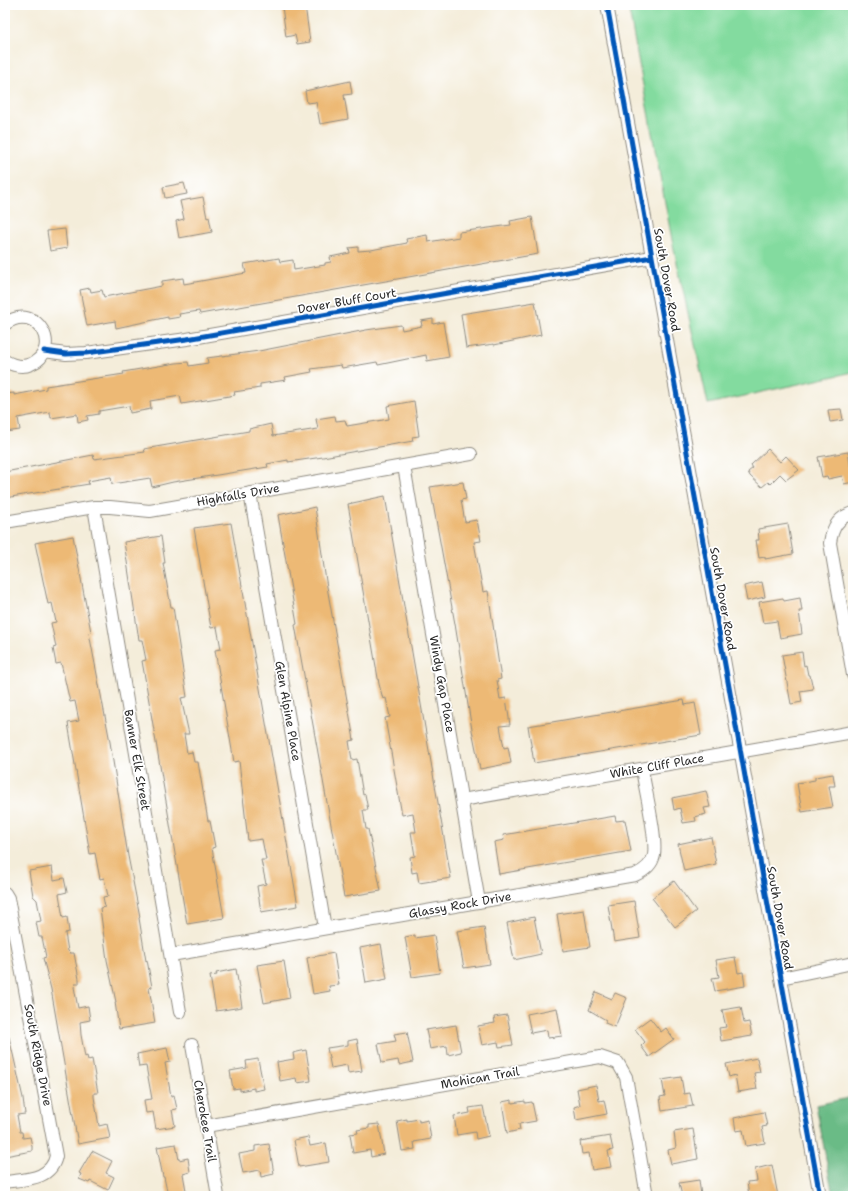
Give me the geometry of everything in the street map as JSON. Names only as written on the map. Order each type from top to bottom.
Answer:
[{"type":"street","name":"South Dover Road","points":[[607,5],[820,1196]]},
{"type":"street","name":"Dover Bluff Court","points":[[44,351],[66,354],[86,353],[187,339],[652,257]]},
{"type":"street","points":[[5,324],[19,317],[35,321],[45,334],[46,343],[44,351],[34,363],[19,367],[5,361]]},
{"type":"street","name":"Highfalls Drive","points":[[5,522],[94,507],[110,506],[150,511],[471,454]]},
{"type":"street","name":"Windy Gap Place","points":[[404,466],[479,902]]},
{"type":"street","name":"Glen Alpine Place","points":[[250,493],[325,928]]},
{"type":"street","name":"Banner Elk Street","points":[[94,507],[180,1012]]},
{"type":"street","points":[[853,513],[843,517],[838,522],[831,534],[830,543],[853,675]]},
{"type":"street","name":"White Cliff Place","points":[[462,800],[853,732]]},
{"type":"street","name":"Glassy Rock Drive","points":[[170,955],[635,875],[643,872],[650,865],[654,856],[654,842],[642,769]]},
{"type":"street","name":"South Ridge Drive","points":[[5,893],[8,898],[56,1156],[53,1167],[46,1174],[5,1182]]},
{"type":"street","points":[[781,978],[853,963]]},
{"type":"street","name":"Cherokee Trail","points":[[192,1045],[218,1196]]},
{"type":"street","name":"Mohican Trail","points":[[206,1126],[600,1057],[618,1063],[626,1076],[648,1196]]},
{"type":"green space","points":[[628,5],[853,5],[853,372],[708,404],[672,240]]},
{"type":"green space","points":[[853,1097],[853,1196],[833,1196],[816,1105]]},
{"type":"building","points":[[305,5],[310,42],[297,44],[295,35],[286,37],[282,6]]},
{"type":"building","points":[[350,81],[352,94],[344,95],[348,119],[320,124],[316,102],[307,103],[305,91]]},
{"type":"building","points":[[184,183],[187,194],[165,198],[163,187]]},
{"type":"building","points":[[203,197],[207,218],[209,217],[212,232],[179,238],[176,221],[184,219],[180,201]]},
{"type":"building","points":[[532,217],[538,254],[200,314],[199,311],[179,314],[180,317],[168,319],[168,317],[116,328],[115,321],[87,326],[80,290],[90,288],[91,292],[102,290],[104,297],[162,286],[162,281],[183,278],[184,284],[246,273],[244,264],[279,258],[280,262],[293,260],[294,270],[325,265],[325,263],[331,262],[330,257],[350,253],[349,248],[358,247],[358,251],[371,250],[407,243],[406,239],[427,235],[428,242],[459,237],[459,232],[511,225],[510,221]]},
{"type":"building","points":[[65,229],[67,248],[50,251],[47,231]]},
{"type":"building","points":[[535,302],[541,335],[494,345],[466,348],[461,314]]},
{"type":"building","points":[[433,319],[433,324],[443,322],[449,357],[427,361],[426,355],[378,365],[377,362],[342,368],[341,365],[311,369],[312,372],[285,377],[286,380],[260,384],[260,388],[234,392],[235,395],[182,404],[180,396],[150,401],[151,409],[130,413],[129,406],[99,411],[99,414],[87,416],[88,420],[78,422],[77,414],[51,418],[50,412],[18,418],[20,430],[5,432],[5,394],[14,393],[14,395],[46,389],[46,386],[124,374],[123,372],[176,363],[188,362],[189,366],[208,363],[207,358],[259,351],[366,330],[401,325],[402,330],[422,326],[421,321]]},
{"type":"building","points":[[414,401],[419,436],[412,437],[413,441],[323,457],[288,462],[288,460],[267,464],[268,467],[173,482],[152,487],[150,478],[112,484],[111,477],[88,481],[89,484],[5,498],[5,472],[93,455],[94,459],[145,452],[144,449],[249,431],[249,429],[271,424],[273,436],[318,429],[316,419],[335,416],[336,421],[345,420],[347,426],[389,419],[387,406]]},
{"type":"building","points":[[841,409],[843,420],[830,422],[828,410]]},
{"type":"building","points":[[768,449],[780,462],[786,456],[799,470],[786,480],[780,474],[770,484],[768,482],[762,487],[750,476],[748,472],[753,468],[751,465]]},
{"type":"building","points":[[848,452],[853,482],[844,484],[842,476],[828,479],[827,476],[822,477],[818,457]]},
{"type":"building","points":[[463,482],[466,499],[461,500],[465,522],[477,520],[481,541],[474,542],[483,592],[488,591],[501,679],[497,680],[500,699],[506,698],[510,725],[500,726],[504,748],[508,747],[511,763],[480,769],[430,487]]},
{"type":"building","points":[[385,496],[451,878],[419,883],[417,872],[412,873],[410,857],[415,856],[411,832],[416,832],[413,813],[402,815],[385,718],[390,717],[386,698],[383,699],[379,684],[348,504]]},
{"type":"building","points":[[315,507],[326,581],[354,740],[349,741],[352,760],[357,759],[363,795],[365,794],[368,810],[363,810],[366,829],[368,829],[381,891],[344,897],[295,625],[297,624],[278,515]]},
{"type":"building","points":[[231,523],[298,906],[261,912],[257,886],[266,884],[261,860],[266,860],[262,839],[248,841],[239,761],[234,762],[215,650],[221,649],[217,627],[211,628],[194,528]]},
{"type":"building","points":[[788,524],[793,554],[765,559],[765,557],[759,558],[756,540],[759,540],[758,529]]},
{"type":"building","points":[[73,536],[91,632],[89,633],[110,742],[128,856],[140,917],[146,961],[147,960],[152,987],[149,988],[155,1023],[119,1029],[116,1002],[107,960],[100,908],[105,907],[103,897],[108,896],[104,878],[100,879],[95,853],[90,854],[68,723],[79,721],[75,701],[70,702],[61,663],[56,664],[53,648],[56,647],[51,623],[56,622],[52,603],[48,604],[35,543]]},
{"type":"building","points":[[161,536],[165,563],[163,563],[171,607],[173,607],[187,697],[181,698],[189,734],[184,734],[187,753],[192,752],[194,762],[198,762],[208,821],[210,821],[215,847],[212,848],[224,918],[187,924],[142,661],[146,660],[142,640],[139,640],[124,542]]},
{"type":"building","points":[[762,582],[765,597],[747,601],[744,586]]},
{"type":"building","points":[[783,598],[784,601],[800,598],[802,611],[799,611],[802,634],[780,638],[777,621],[763,623],[759,602]]},
{"type":"building","points":[[802,652],[804,666],[806,665],[808,675],[810,675],[813,689],[800,691],[802,702],[791,704],[782,655]]},
{"type":"building","points":[[684,700],[685,705],[695,703],[701,735],[534,763],[528,726]]},
{"type":"building","points":[[833,774],[835,786],[829,786],[833,807],[802,812],[797,783],[815,780],[815,777]]},
{"type":"building","points":[[706,791],[710,807],[704,808],[706,814],[695,817],[696,821],[683,823],[680,808],[674,810],[672,798]]},
{"type":"building","points":[[615,816],[616,821],[625,820],[631,851],[499,874],[494,842],[504,840],[503,835]]},
{"type":"building","points":[[711,837],[716,864],[684,871],[678,844]]},
{"type":"building","points":[[52,867],[54,880],[64,878],[67,892],[59,894],[63,918],[67,917],[69,932],[65,933],[68,951],[70,953],[74,953],[79,979],[79,984],[75,984],[74,987],[78,1008],[88,1006],[90,1020],[80,1022],[81,1035],[85,1057],[87,1056],[88,1060],[92,1059],[98,1093],[94,1093],[94,1097],[99,1126],[107,1124],[110,1138],[78,1144],[51,989],[43,958],[46,957],[42,937],[39,937],[36,922],[41,921],[37,900],[33,896],[29,871]]},
{"type":"building","points":[[674,881],[696,911],[675,927],[652,898]]},
{"type":"building","points":[[634,901],[640,938],[614,942],[608,905]]},
{"type":"building","points":[[584,910],[590,947],[563,951],[557,914]]},
{"type":"building","points":[[534,917],[541,954],[514,960],[507,923]]},
{"type":"building","points":[[484,927],[490,964],[464,968],[457,931]]},
{"type":"building","points":[[415,935],[415,938],[434,935],[440,973],[412,977],[405,937]]},
{"type":"building","points":[[381,944],[387,979],[366,983],[360,948]]},
{"type":"building","points":[[334,953],[339,985],[329,986],[330,991],[313,994],[307,958]]},
{"type":"building","points":[[735,957],[738,973],[743,972],[745,986],[715,991],[712,978],[719,977],[716,960]]},
{"type":"building","points":[[284,961],[290,998],[264,1003],[257,965]]},
{"type":"building","points":[[236,969],[242,1007],[216,1011],[210,976],[217,975],[216,973]]},
{"type":"building","points":[[596,992],[612,999],[615,993],[627,998],[615,1027],[605,1023],[606,1020],[589,1010]]},
{"type":"building","points":[[741,1007],[744,1023],[749,1022],[752,1036],[721,1041],[719,1028],[726,1027],[722,1010]]},
{"type":"building","points":[[557,1008],[562,1036],[548,1038],[547,1030],[531,1033],[527,1014]]},
{"type":"building","points":[[507,1015],[513,1045],[499,1047],[498,1042],[482,1045],[478,1026],[495,1023],[494,1017]]},
{"type":"building","points":[[650,1018],[661,1032],[666,1028],[674,1039],[649,1057],[641,1046],[645,1042],[635,1029]]},
{"type":"building","points":[[456,1025],[461,1052],[448,1055],[447,1046],[430,1049],[426,1030]]},
{"type":"building","points":[[407,1032],[413,1062],[399,1065],[398,1060],[382,1063],[378,1044],[396,1041],[394,1034]]},
{"type":"building","points":[[5,1037],[9,1037],[23,1098],[25,1114],[17,1115],[20,1132],[22,1132],[23,1138],[30,1137],[32,1151],[5,1156]]},
{"type":"building","points":[[357,1039],[362,1071],[348,1073],[347,1065],[331,1068],[327,1048],[348,1045],[348,1041]]},
{"type":"building","points":[[167,1048],[170,1062],[165,1063],[171,1096],[174,1095],[177,1109],[172,1110],[175,1126],[156,1129],[153,1112],[146,1113],[144,1100],[152,1099],[146,1066],[139,1067],[137,1054]]},
{"type":"building","points":[[306,1050],[311,1081],[297,1083],[296,1078],[280,1081],[277,1062],[294,1059],[293,1053]]},
{"type":"building","points":[[757,1058],[760,1072],[754,1073],[757,1089],[738,1092],[735,1075],[729,1077],[726,1064]]},
{"type":"building","points":[[258,1059],[264,1089],[254,1091],[254,1088],[240,1091],[240,1088],[233,1089],[230,1071],[247,1068],[246,1061]]},
{"type":"building","points":[[681,1077],[684,1094],[690,1093],[693,1106],[662,1111],[660,1097],[665,1096],[662,1080]]},
{"type":"building","points":[[596,1085],[599,1101],[604,1100],[607,1114],[576,1120],[574,1107],[580,1105],[577,1089]]},
{"type":"building","points":[[512,1100],[512,1103],[525,1101],[525,1103],[532,1102],[536,1121],[519,1124],[520,1130],[507,1133],[502,1102]]},
{"type":"building","points":[[483,1106],[489,1136],[476,1139],[475,1132],[457,1135],[454,1116],[470,1113],[469,1108]]},
{"type":"building","points":[[764,1112],[767,1126],[762,1127],[765,1143],[746,1146],[743,1130],[736,1131],[734,1118]]},
{"type":"building","points":[[407,1119],[407,1121],[419,1119],[419,1122],[428,1120],[431,1139],[414,1142],[415,1149],[402,1151],[397,1121]]},
{"type":"building","points":[[379,1124],[384,1154],[371,1157],[370,1150],[353,1153],[350,1134],[358,1133],[357,1130],[369,1128],[369,1125]]},
{"type":"building","points":[[693,1129],[698,1159],[671,1164],[668,1150],[676,1148],[674,1132]]},
{"type":"building","points":[[610,1136],[613,1150],[608,1151],[611,1167],[592,1170],[589,1153],[582,1154],[580,1141]]},
{"type":"building","points":[[308,1137],[310,1146],[326,1143],[329,1162],[299,1167],[294,1140]]},
{"type":"building","points":[[176,1144],[179,1160],[188,1158],[190,1172],[183,1174],[187,1196],[168,1196],[163,1177],[157,1147]]},
{"type":"building","points":[[269,1144],[274,1174],[261,1177],[260,1170],[243,1173],[239,1154],[255,1151],[255,1146]]},
{"type":"building","points":[[92,1151],[112,1161],[106,1173],[114,1177],[108,1190],[90,1181],[89,1183],[79,1179],[81,1174],[79,1173]]},
{"type":"building","points":[[772,1165],[778,1196],[749,1196],[747,1182],[757,1181],[755,1169]]},
{"type":"building","points":[[699,1180],[701,1196],[682,1196],[679,1183]]},
{"type":"cycle path","points":[[607,5],[820,1196]]},
{"type":"cycle path","points":[[44,351],[66,354],[86,353],[187,339],[652,257]]}]
